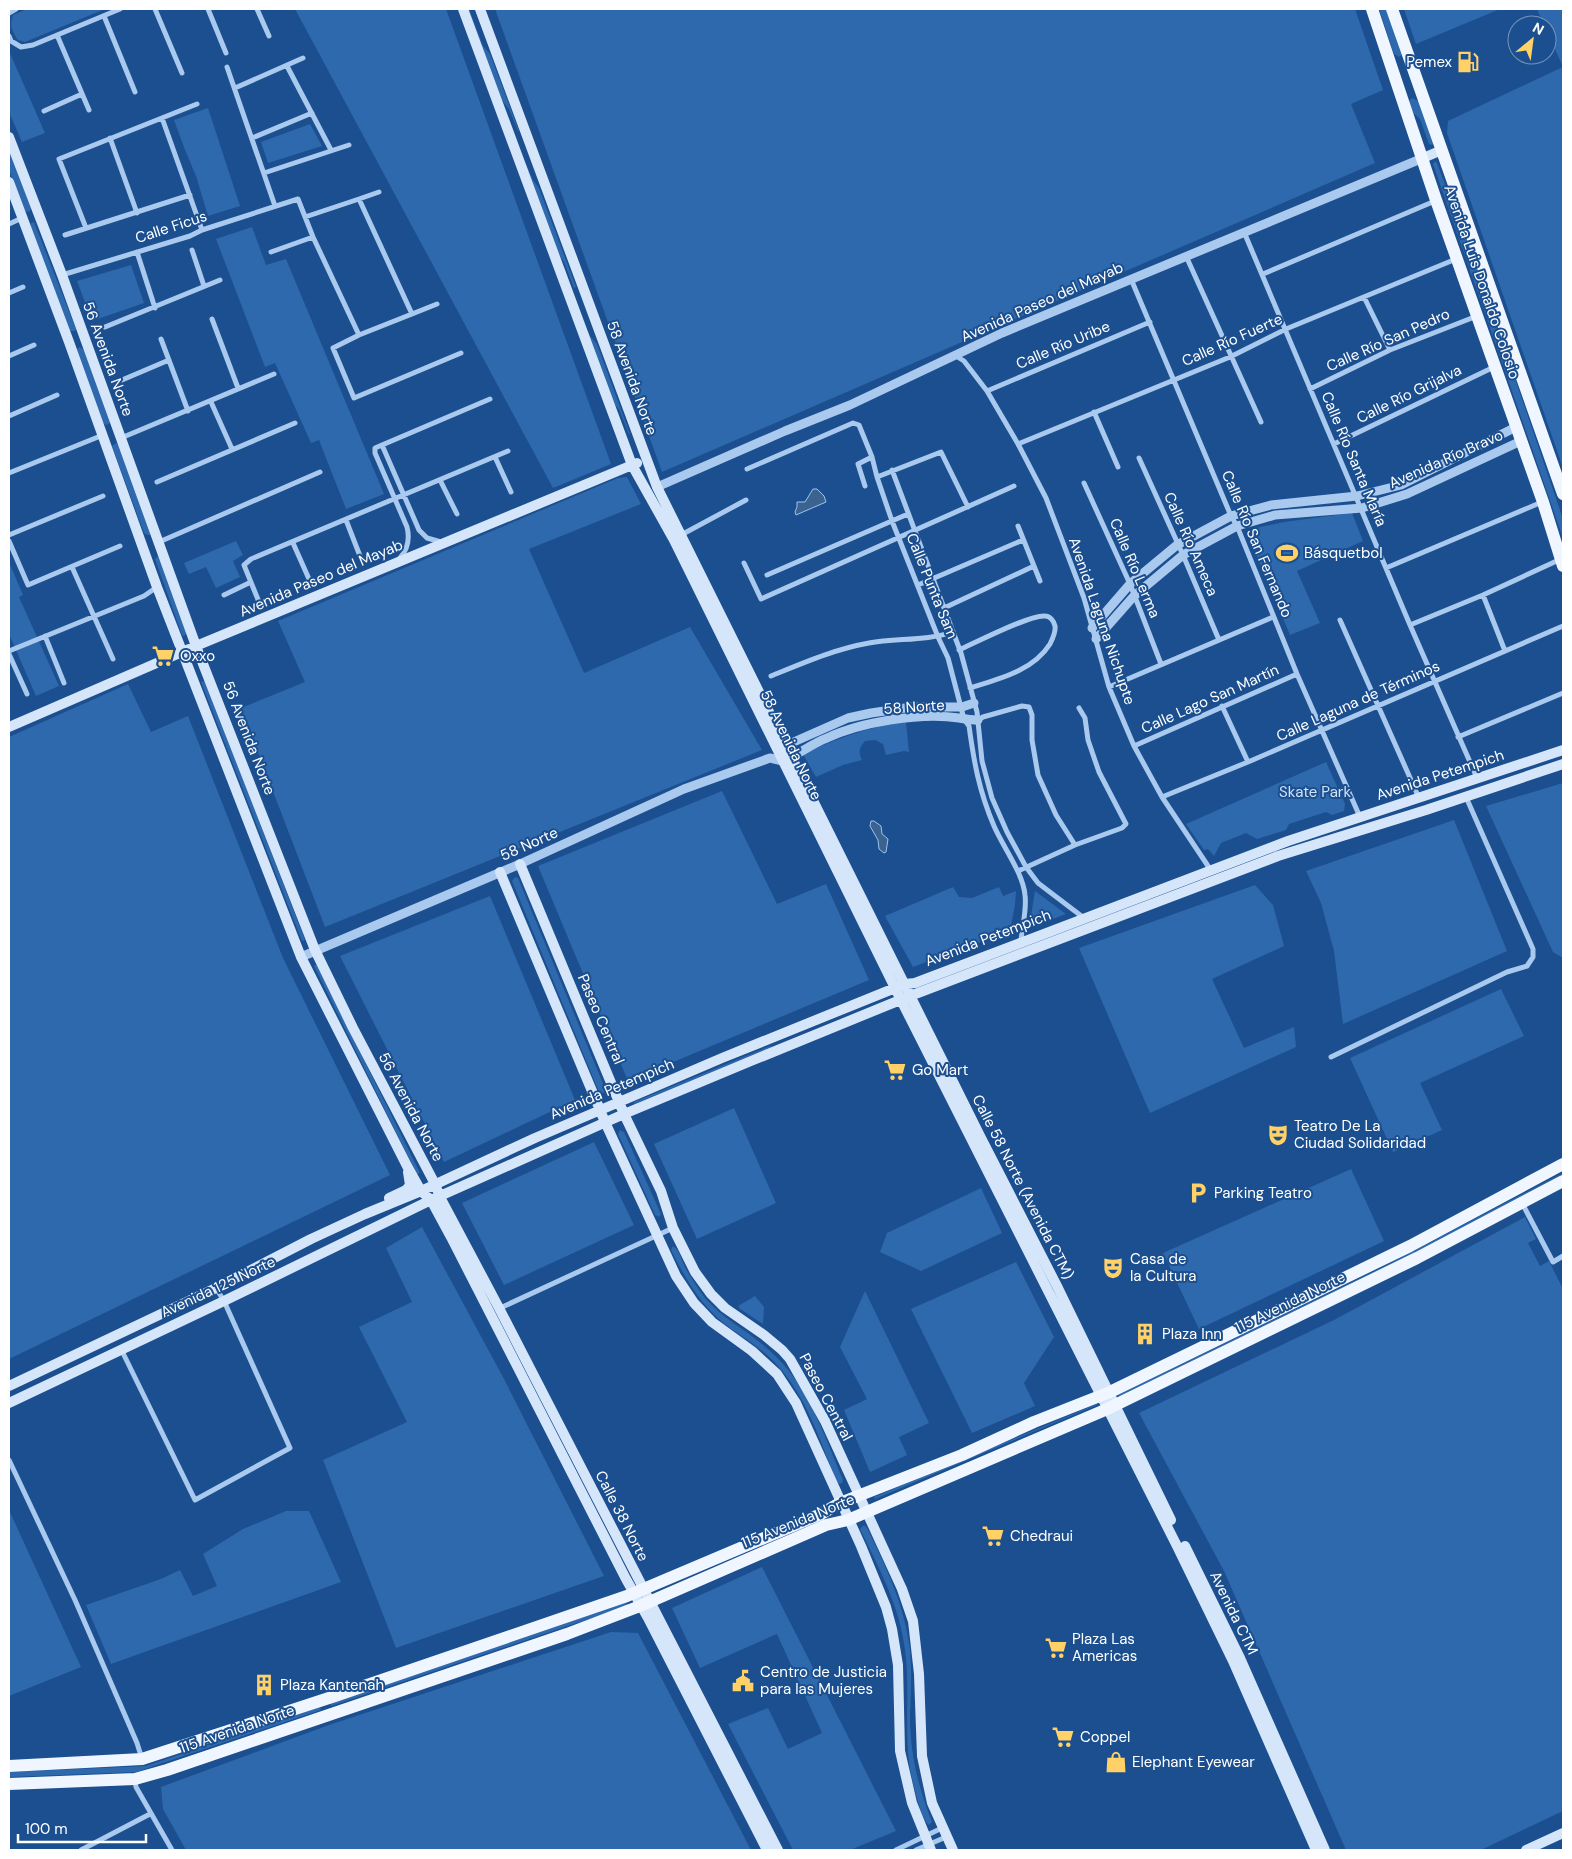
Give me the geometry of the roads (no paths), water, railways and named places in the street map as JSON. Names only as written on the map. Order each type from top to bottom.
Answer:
[{"type":"main road","name":"58 Avenida Norte","points":[[462,9],[632,465],[674,540],[781,747]]},
{"type":"main road","name":"58 Avenida Norte","points":[[480,9],[657,487],[781,747]]},
{"type":"main road","name":"Avenida Luis Donaldo Colosio","points":[[1372,9],[1456,258],[1543,502],[1562,563]]},
{"type":"main road","name":"Avenida Luis Donaldo Colosio","points":[[1392,9],[1563,494]]},
{"type":"main road","name":"56 Avenida Norte","points":[[9,137],[62,275],[196,646],[315,950],[435,1184],[435,1198],[421,1191],[407,1166],[301,957],[157,587],[9,182]]},
{"type":"main road","points":[[514,146],[529,141]]},
{"type":"main road","name":"Avenida Paseo del Mayab","points":[[1423,158],[1442,150]]},
{"type":"main road","points":[[22,218],[38,215]]},
{"type":"main road","points":[[571,301],[586,296]]},
{"type":"main road","points":[[69,342],[84,337]]},
{"type":"main road","points":[[103,435],[120,434]]},
{"type":"main road","name":"Avenida Paseo del Mayab","points":[[9,727],[196,646],[646,460]]},
{"type":"main road","points":[[144,548],[159,542]]},
{"type":"main road","points":[[781,747],[787,759]]},
{"type":"main road","name":"Avenida Petempich","points":[[435,1184],[535,1138],[722,1058],[905,984],[915,982],[1210,869],[1563,750]]},
{"type":"main road","name":"58 Avenida Norte","points":[[787,759],[905,984],[906,998]]},
{"type":"main road","name":"58 Avenida Norte","points":[[787,759],[895,988],[906,998]]},
{"type":"main road","name":"Avenida Petempich","points":[[435,1198],[605,1122],[906,998],[1278,856],[1563,764]]},
{"type":"main road","name":"Paseo Central","points":[[520,864],[624,1114],[661,1191],[674,1228],[695,1272],[711,1294],[725,1308],[764,1335],[790,1359],[825,1421],[902,1589],[913,1621],[919,1674],[922,1756],[932,1803],[953,1850]]},
{"type":"main road","name":"Paseo Central","points":[[500,872],[600,1111],[676,1276],[694,1303],[712,1322],[752,1350],[777,1374],[796,1403],[848,1520],[886,1607],[892,1629],[898,1665],[900,1751],[912,1803],[928,1844]]},
{"type":"main road","name":"Calle 58 Norte (Avenida CTM)","points":[[906,998],[1105,1394]]},
{"type":"main road","name":"115 Avenida Norte","points":[[9,1784],[135,1779],[167,1770],[568,1634],[642,1597],[822,1514],[840,1503],[962,1455],[1034,1422],[1105,1394],[1410,1246],[1563,1164]]},
{"type":"main road","name":"56 Avenida Norte","points":[[365,1214],[371,1206],[406,1190],[410,1185],[407,1166]]},
{"type":"main road","name":"115 Avenida Norte","points":[[9,1766],[142,1759],[642,1597],[826,1525],[848,1520],[1111,1407],[1417,1258],[1563,1181]]},
{"type":"main road","name":"Avenida 125 Norte","points":[[9,1386],[216,1288],[311,1239],[435,1184]]},
{"type":"main road","name":"Avenida 125 Norte","points":[[9,1402],[224,1301],[435,1198]]},
{"type":"main road","name":"Calle 38 Norte","points":[[435,1198],[495,1310],[642,1597],[767,1850]]},
{"type":"main road","name":"Avenida CTM","points":[[1105,1394],[1233,1662],[1316,1850]]},
{"type":"main road","name":"Avenida CTM","points":[[1111,1407],[1240,1658],[1325,1850]]},
{"type":"main road","name":"Calle 38 Norte","points":[[642,1597],[778,1850]]},
{"type":"main road","points":[[323,1700],[329,1715]]},
{"type":"main road","points":[[1526,1850],[1563,1833]]},
{"type":"street","points":[[9,14],[16,9]]},
{"type":"street","points":[[9,36],[12,41],[21,47],[120,9]]},
{"type":"street","points":[[156,9],[182,73]]},
{"type":"street","points":[[208,9],[226,53]]},
{"type":"street","points":[[257,9],[269,36]]},
{"type":"street","points":[[104,16],[135,92]]},
{"type":"street","points":[[56,35],[89,110]]},
{"type":"street","points":[[235,88],[302,58]]},
{"type":"street","points":[[287,66],[331,150]]},
{"type":"street","points":[[227,67],[276,206]]},
{"type":"street","points":[[44,110],[82,94]]},
{"type":"street","points":[[86,228],[59,159],[197,104]]},
{"type":"street","points":[[252,138],[312,113]]},
{"type":"street","points":[[162,118],[202,230]]},
{"type":"street","points":[[110,138],[137,213]]},
{"type":"street","points":[[264,173],[349,145]]},
{"type":"street","name":"Avenida Paseo del Mayab","points":[[657,487],[850,405],[1002,333],[1423,158]]},
{"type":"street","points":[[359,336],[305,217],[379,192]]},
{"type":"street","points":[[65,236],[190,195]]},
{"type":"street","points":[[359,198],[412,314]]},
{"type":"street","name":"Calle Ficus","points":[[62,275],[190,236],[202,230],[298,199],[305,217]]},
{"type":"street","points":[[1263,274],[1436,200]]},
{"type":"street","points":[[9,224],[22,218]]},
{"type":"street","name":"Calle Río Santa María","points":[[1244,231],[1357,496],[1410,626],[1458,738],[1478,779]]},
{"type":"street","points":[[271,252],[313,237]]},
{"type":"street","points":[[192,250],[204,286]]},
{"type":"street","points":[[137,252],[155,308]]},
{"type":"street","points":[[1186,255],[1260,422]]},
{"type":"street","name":"Calle Río Fuerte","points":[[1018,444],[1174,380],[1286,329],[1456,258]]},
{"type":"street","points":[[104,327],[155,308],[220,280]]},
{"type":"street","name":"Calle Río San Fernando","points":[[1131,280],[1231,516],[1237,526],[1297,674],[1361,817]]},
{"type":"street","points":[[9,293],[23,287]]},
{"type":"street","points":[[1364,296],[1390,350]]},
{"type":"street","points":[[437,304],[333,348],[354,398],[461,353]]},
{"type":"street","name":"Calle Río San Pedro","points":[[1310,389],[1390,350],[1477,316]]},
{"type":"street","points":[[212,319],[238,388]]},
{"type":"street","name":"Calle Río Uribe","points":[[987,391],[1150,322]]},
{"type":"street","points":[[162,339],[188,411]]},
{"type":"street","points":[[9,356],[34,345]]},
{"type":"street","name":"Avenida Laguna Nichupte","points":[[956,356],[964,361],[987,391],[1018,444],[1049,507],[1081,590],[1109,687],[1134,746],[1162,796],[1210,869]]},
{"type":"street","points":[[122,380],[169,360]]},
{"type":"street","name":"Calle Río Grijalva","points":[[1334,444],[1494,366]]},
{"type":"street","points":[[120,434],[212,402],[238,388],[274,374]]},
{"type":"street","points":[[9,416],[57,395]]},
{"type":"street","points":[[394,564],[405,553],[409,537],[407,527],[375,453],[375,448],[490,399]]},
{"type":"street","points":[[212,402],[232,449]]},
{"type":"street","points":[[1094,412],[1118,467]]},
{"type":"street","points":[[157,482],[295,423]]},
{"type":"street","name":"Calle Punta Sam","points":[[747,469],[853,423],[859,425],[872,457],[898,538],[948,658],[964,720],[969,726],[976,774],[984,801],[1001,842],[1018,871],[1025,895],[1021,941]]},
{"type":"street","name":"Avenida Río Bravo","points":[[1092,628],[1130,584],[1177,544],[1231,516],[1271,505],[1357,496],[1401,484],[1516,427]]},
{"type":"street","points":[[9,473],[103,435]]},
{"type":"street","name":"Avenida Río Bravo","points":[[1096,639],[1134,596],[1183,555],[1237,526],[1275,515],[1362,508],[1407,494],[1520,441]]},
{"type":"street","points":[[382,445],[415,524],[427,538],[443,543]]},
{"type":"street","points":[[259,602],[244,564],[251,559],[293,543],[508,451]]},
{"type":"street","points":[[877,477],[941,452],[968,507]]},
{"type":"street","points":[[495,457],[511,492]]},
{"type":"street","points":[[865,486],[858,464],[872,457]]},
{"type":"street","name":"Calle Río Ameca","points":[[1139,458],[1183,555],[1218,640]]},
{"type":"street","name":"Calle Punta Sam","points":[[892,470],[959,650],[977,712],[982,761],[992,798],[1007,832],[1026,867],[1038,883],[1084,918]]},
{"type":"street","points":[[159,542],[320,472]]},
{"type":"street","points":[[440,480],[457,514]]},
{"type":"street","name":"Calle Río Lerma","points":[[1084,483],[1130,584],[1161,664]]},
{"type":"street","points":[[744,563],[761,599],[1014,486]]},
{"type":"street","points":[[9,535],[103,496]]},
{"type":"street","points":[[681,535],[746,500]]},
{"type":"street","points":[[1386,568],[1543,502]]},
{"type":"street","points":[[767,575],[908,514]]},
{"type":"street","points":[[346,520],[360,556]]},
{"type":"street","points":[[407,527],[415,524]]},
{"type":"street","points":[[1018,526],[1040,581]]},
{"type":"street","points":[[918,585],[1023,540]]},
{"type":"street","points":[[9,541],[28,585],[120,546]]},
{"type":"street","points":[[293,543],[309,579]]},
{"type":"street","points":[[1410,626],[1562,563]]},
{"type":"street","points":[[944,608],[1034,566]]},
{"type":"street","points":[[72,567],[113,659]]},
{"type":"street","points":[[224,595],[251,582]]},
{"type":"street","points":[[27,694],[9,652],[144,596],[157,587]]},
{"type":"street","points":[[1483,596],[1505,650]]},
{"type":"street","points":[[959,650],[1030,619],[1044,615],[1050,617],[1056,629],[1052,641],[1042,654],[1030,664],[1013,673],[970,688]]},
{"type":"street","points":[[1109,687],[1273,617]]},
{"type":"street","points":[[1340,620],[1419,798]]},
{"type":"street","name":"Calle Laguna de Términos","points":[[1162,796],[1248,762],[1563,626]]},
{"type":"street","points":[[771,676],[821,655],[869,643],[938,637],[952,632]]},
{"type":"street","points":[[45,636],[64,684]]},
{"type":"street","name":"Calle Lago San Martín","points":[[1134,746],[1297,674]]},
{"type":"street","points":[[1458,738],[1563,693]]},
{"type":"street","name":"58 Norte","points":[[781,747],[848,718],[912,707],[962,707],[974,703]]},
{"type":"street","points":[[978,720],[1022,706],[1029,707],[1032,715],[1032,740],[1038,775],[1056,816],[1075,845]]},
{"type":"street","points":[[1222,706],[1248,762]]},
{"type":"street","points":[[1018,871],[1075,845],[1122,828],[1126,824],[1099,772],[1088,740],[1085,718],[1079,708]]},
{"type":"street","name":"58 Norte","points":[[787,759],[827,737],[853,728],[922,717],[978,720]]},
{"type":"street","points":[[848,718],[853,728]]},
{"type":"street","points":[[770,758],[781,747]]},
{"type":"street","points":[[770,758],[787,759]]},
{"type":"street","name":"58 Norte","points":[[301,957],[520,864],[684,789],[770,758]]},
{"type":"street","points":[[1331,1057],[1507,972],[1527,966],[1533,957],[1533,949],[1466,796]]},
{"type":"street","points":[[1522,1202],[1553,1262],[1563,1256]]},
{"type":"street","points":[[495,1310],[674,1228]]},
{"type":"street","points":[[120,1349],[194,1500],[290,1448],[224,1301],[216,1288]]},
{"type":"street","points":[[9,1460],[75,1600],[137,1743],[142,1759]]},
{"type":"street","points":[[135,1779],[136,1787],[150,1814],[172,1850]]},
{"type":"street","points":[[81,1850],[150,1814]]},
{"type":"street","points":[[916,1850],[944,1832]]},
{"type":"street","points":[[896,1850],[928,1844],[944,1832]]},
{"type":"place","name":"Pemex","points":[[1468,62]]},
{"type":"place","name":"Básquetbol","points":[[1287,553]]},
{"type":"place","name":"Oxxo","points":[[163,656]]},
{"type":"place","name":"Go Mart","points":[[895,1070]]},
{"type":"place","name":"Teatro De La Ciudad Solidaridad","points":[[1278,1135]]},
{"type":"place","name":"Parking Teatro","points":[[1198,1193]]},
{"type":"place","name":"Casa de la Cultura","points":[[1113,1268]]},
{"type":"place","name":"Plaza Inn","points":[[1145,1334]]},
{"type":"place","name":"Chedraui","points":[[993,1536]]},
{"type":"place","name":"Plaza Las Americas","points":[[1056,1648]]},
{"type":"place","name":"Centro de Justicia para las Mujeres","points":[[743,1681]]},
{"type":"place","name":"Plaza Kantenah","points":[[264,1685]]},
{"type":"place","name":"Coppel","points":[[1063,1737]]},
{"type":"place","name":"Elephant Eyewear","points":[[1116,1762]]},
{"type":"park label","name":"Skate Park","points":[[1315,792]]}]
